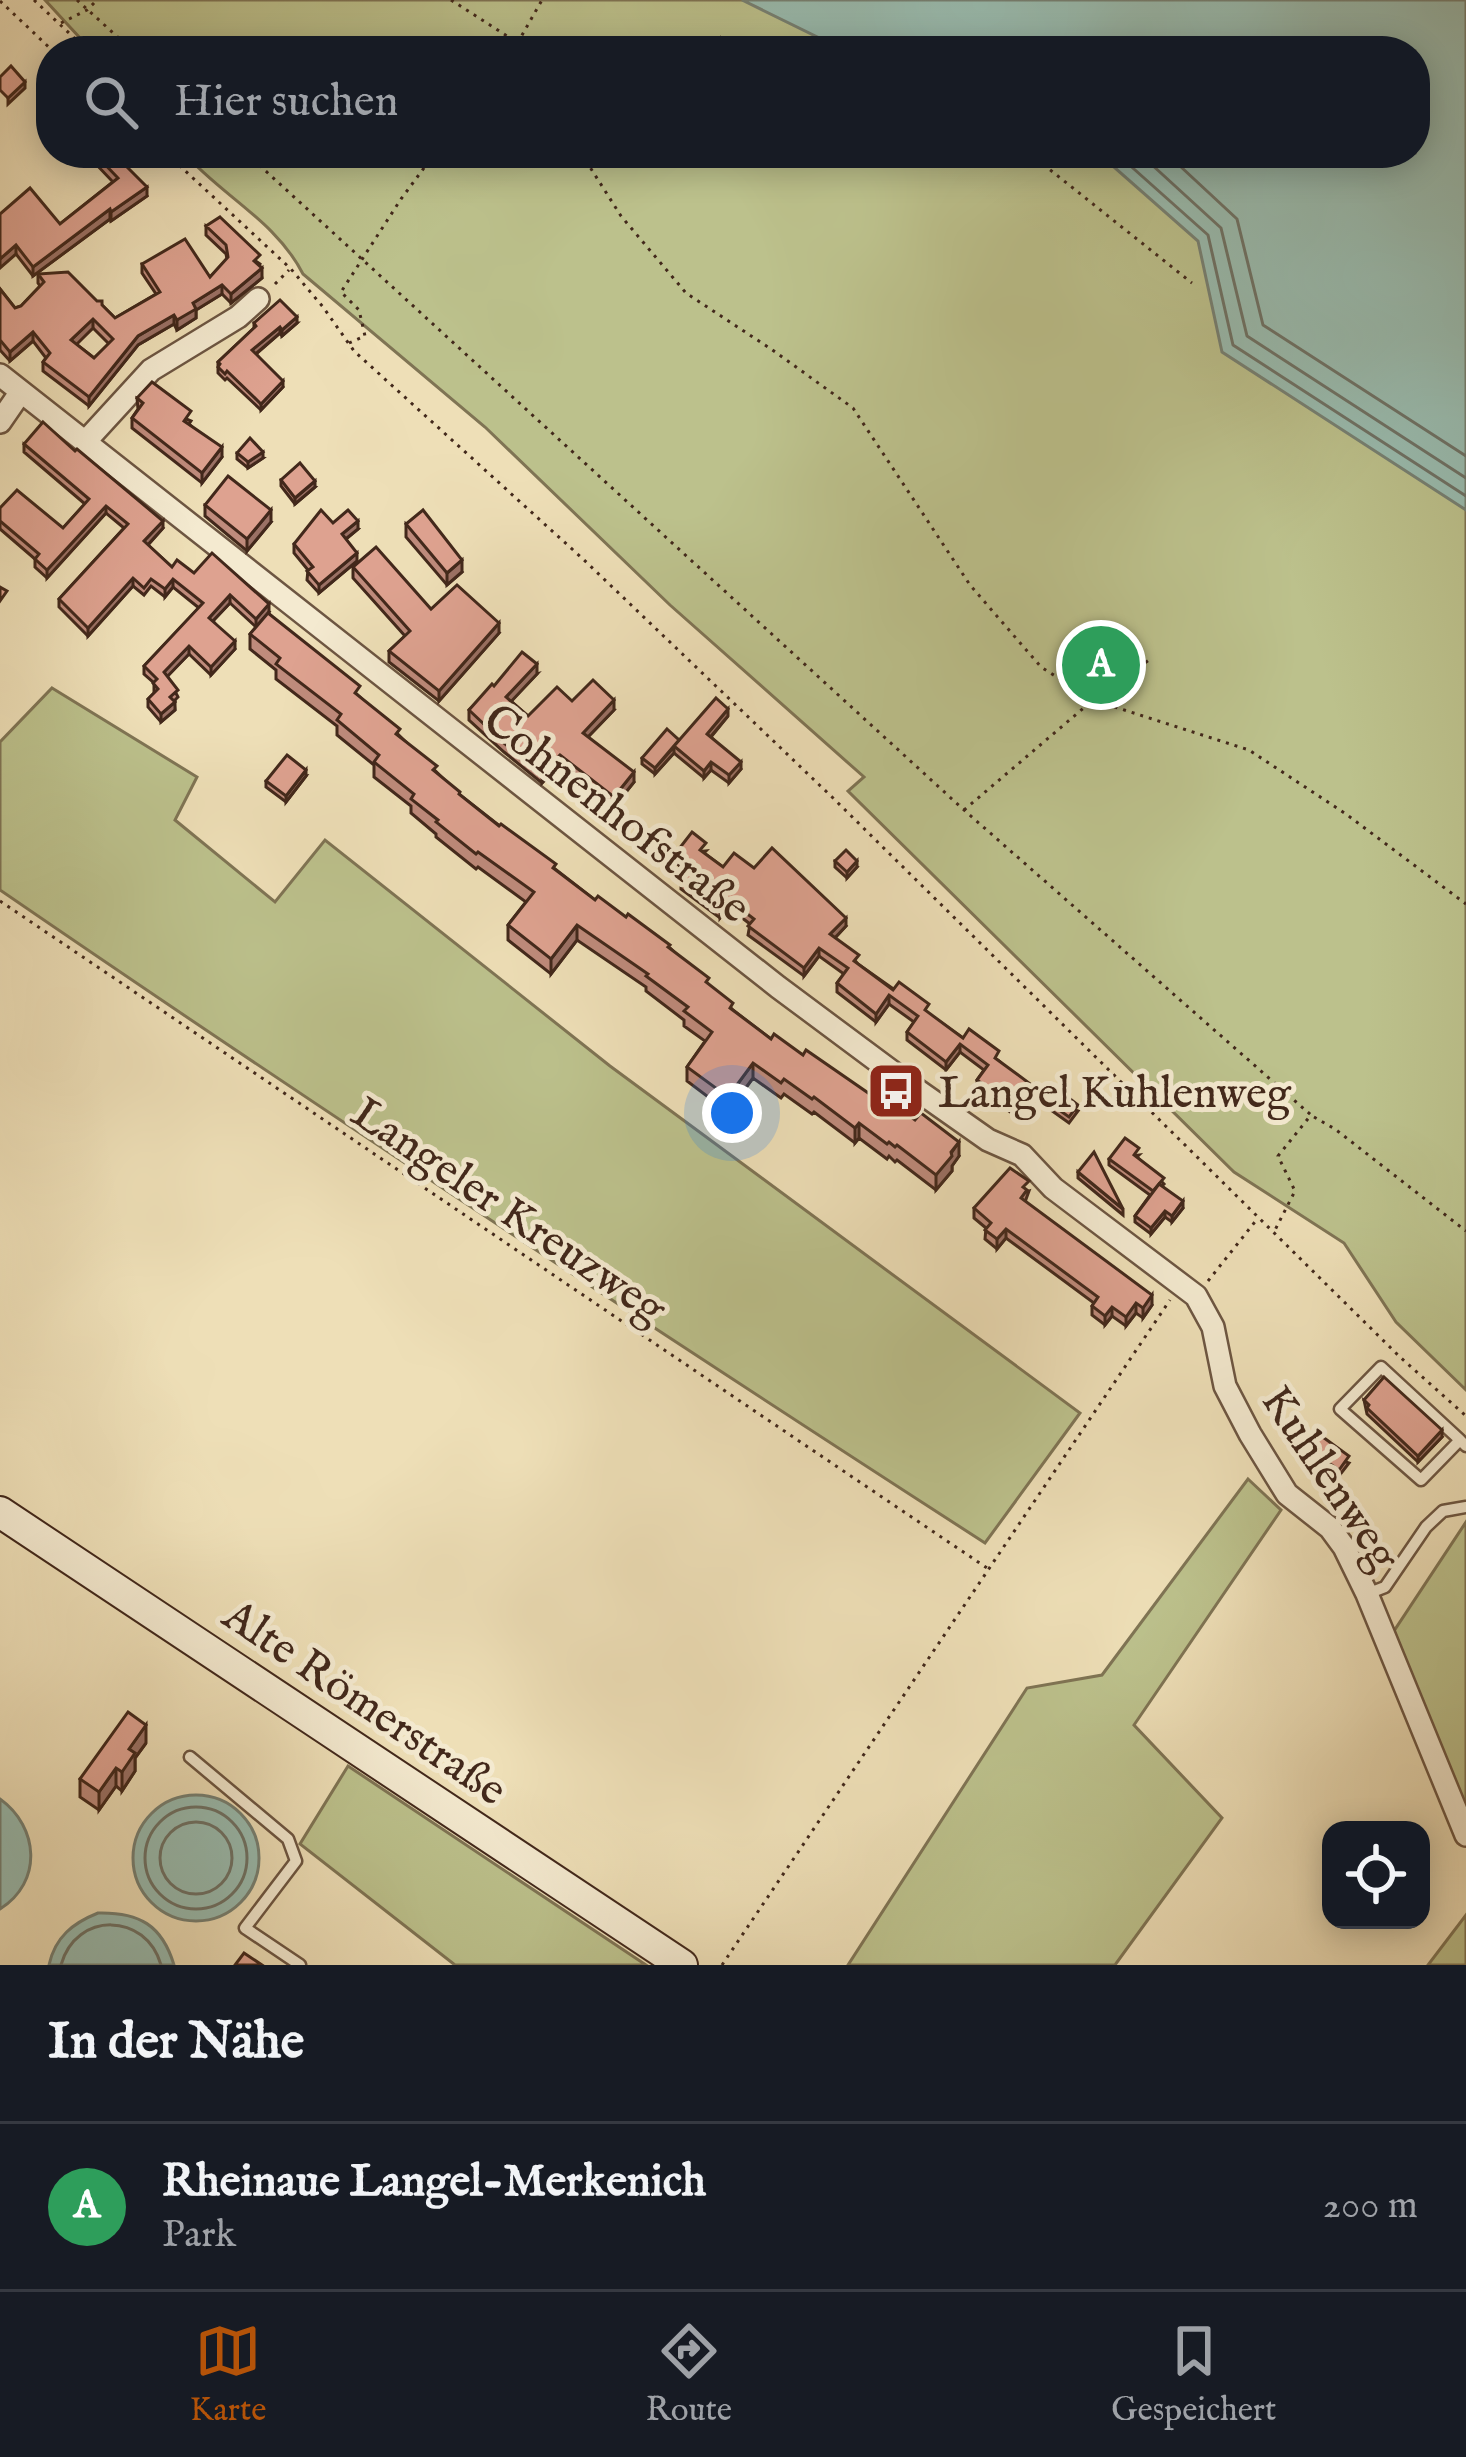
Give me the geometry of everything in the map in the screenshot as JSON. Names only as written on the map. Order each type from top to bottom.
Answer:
[{"type":"street","points":[[85,442],[151,370],[258,299]]},
{"type":"street","name":"Cohnenhofstraße","points":[[0,375],[778,987],[988,1140],[1022,1155],[1053,1188],[1188,1290]]},
{"type":"street","points":[[0,422],[20,393]]},
{"type":"street","name":"Kuhlenweg","points":[[1188,1290],[1213,1327],[1225,1386],[1250,1434],[1287,1494],[1330,1528],[1344,1547],[1466,1834]]},
{"type":"street","name":"Alte Römerstraße","points":[[0,1512],[682,1965]]},
{"type":"lane","points":[[1381,1367],[1463,1443],[1421,1480],[1340,1409],[1381,1367]]},
{"type":"lane","points":[[1367,1594],[1385,1587],[1426,1527],[1443,1511],[1466,1507]]},
{"type":"lane","points":[[190,1757],[288,1839],[296,1862],[245,1928],[300,1965]]},
{"type":"path","points":[[34,0],[72,36]]},
{"type":"path","points":[[77,0],[116,36]]},
{"type":"path","points":[[60,24],[97,0]]},
{"type":"path","points":[[452,0],[507,36]]},
{"type":"path","points":[[522,36],[542,0]]},
{"type":"path","points":[[0,1],[37,36]]},
{"type":"path","points":[[184,168],[291,269],[353,351],[583,559],[832,797],[1401,1358],[1466,1416]]},
{"type":"path","points":[[263,168],[964,810],[1311,1115],[1466,1232]]},
{"type":"path","points":[[349,343],[365,335],[359,310],[341,292],[425,168]]},
{"type":"path","points":[[591,168],[621,216],[686,292],[854,408],[970,585],[1041,667],[1093,700],[1249,750],[1346,814],[1466,904]]},
{"type":"path","points":[[1048,168],[1192,283]]},
{"type":"path","points":[[258,299],[291,269]]},
{"type":"path","points":[[964,810],[1093,700],[1149,660]]},
{"type":"path","name":"Langeler Kreuzweg","points":[[0,901],[987,1568]]},
{"type":"path","points":[[1273,1233],[1295,1191],[1279,1156],[1311,1115]]},
{"type":"path","points":[[722,1965],[987,1568],[1188,1290],[1258,1218]]},
{"type":"green space","points":[[45,0],[1466,0],[1466,1390],[1396,1322],[1344,1243],[1234,1172],[848,791],[864,777],[670,605],[485,427],[303,274],[264,224],[199,168],[1430,168],[1430,36],[78,36]]},
{"type":"green space","points":[[52,688],[197,777],[175,820],[275,902],[325,840],[610,1066],[1080,1413],[985,1543],[490,1220],[0,890],[0,742]]},
{"type":"green space","points":[[1248,1479],[1281,1510],[1134,1725],[1222,1818],[1115,1965],[848,1965],[1027,1688],[1102,1675]]},
{"type":"green space","points":[[1466,1522],[1466,1807],[1394,1631]]},
{"type":"green space","points":[[348,1766],[646,1965],[455,1965],[300,1844]]},
{"type":"green space","points":[[1466,1915],[1466,1965],[1428,1965]]},
{"type":"water","points":[[742,0],[1466,0],[1466,510],[1222,352],[1198,241],[1115,168],[1430,168],[1430,36],[815,36]]},
{"type":"water","points":[[196,1795],[220,1799],[241,1813],[255,1834],[259,1858],[255,1882],[241,1903],[220,1917],[196,1921],[172,1917],[151,1903],[137,1882],[133,1858],[137,1834],[151,1813],[172,1799]]},
{"type":"water","points":[[0,1799],[22,1824],[31,1854],[24,1884],[0,1909]]},
{"type":"water","points":[[98,1913],[125,1915],[147,1924],[163,1940],[174,1965],[49,1965],[66,1932]]},
{"type":"building","points":[[11,66],[25,82],[8,98],[0,90],[0,77]]},
{"type":"building","points":[[108,168],[128,168],[147,187],[33,267],[16,245],[0,259],[0,214],[30,188],[60,224],[118,178]]},
{"type":"building","points":[[220,217],[260,255],[254,261],[262,268],[231,294],[222,285],[193,303],[196,309],[177,320],[174,315],[138,336],[89,397],[43,362],[50,353],[33,332],[10,352],[0,340],[0,289],[15,308],[21,306],[44,282],[38,274],[68,272],[115,318],[160,292],[142,264],[185,239],[210,277],[228,257],[226,245],[206,226]],"holes":[[[93,319],[113,339],[94,358],[71,340]]]},
{"type":"building","points":[[280,300],[297,317],[252,350],[283,381],[261,404],[227,371],[225,374],[218,362]]},
{"type":"building","points":[[152,382],[191,411],[184,421],[222,447],[202,473],[132,418],[143,403],[137,398]]},
{"type":"building","points":[[43,422],[163,521],[144,541],[172,567],[177,560],[194,573],[212,553],[269,604],[256,619],[230,595],[209,618],[235,641],[211,667],[189,646],[164,672],[178,690],[170,697],[175,702],[161,714],[148,699],[158,689],[153,683],[157,679],[144,666],[203,603],[173,579],[165,589],[151,579],[144,588],[133,578],[88,628],[59,599],[128,524],[106,506],[47,570],[35,559],[39,554],[0,521],[0,508],[17,490],[63,528],[89,499],[24,444]]},
{"type":"building","points":[[250,438],[263,452],[248,462],[237,453]]},
{"type":"building","points":[[300,463],[315,481],[295,498],[281,480]]},
{"type":"building","points":[[228,476],[271,510],[247,539],[205,505]]},
{"type":"building","points":[[321,510],[333,523],[348,510],[358,521],[342,534],[357,553],[319,585],[307,571],[313,567],[294,544]]},
{"type":"building","points":[[423,510],[462,560],[447,573],[406,524]]},
{"type":"building","points":[[376,547],[431,609],[457,585],[499,623],[439,691],[389,651],[410,631],[353,567]]},
{"type":"building","points":[[268,613],[360,686],[355,693],[400,729],[396,734],[499,826],[556,864],[553,868],[595,900],[598,896],[626,917],[628,914],[670,945],[733,1003],[730,1008],[771,1039],[774,1034],[803,1055],[806,1050],[915,1120],[921,1113],[959,1142],[952,1156],[936,1175],[897,1145],[887,1144],[859,1123],[855,1128],[814,1097],[784,1079],[781,1083],[753,1063],[728,1097],[687,1067],[712,1032],[648,974],[577,925],[551,959],[508,925],[534,892],[436,822],[411,799],[414,794],[374,762],[379,755],[337,720],[341,714],[276,664],[280,658],[250,634]]},
{"type":"building","points":[[522,652],[537,664],[506,697],[528,716],[557,687],[572,701],[593,680],[614,700],[583,733],[634,772],[614,797],[560,755],[542,773],[469,710]]},
{"type":"building","points":[[716,698],[728,709],[707,734],[741,762],[729,775],[711,762],[704,771],[674,746]]},
{"type":"building","points":[[667,729],[679,740],[655,768],[642,758]]},
{"type":"building","points":[[287,755],[306,770],[286,796],[266,781]]},
{"type":"building","points":[[692,832],[706,843],[700,850],[723,867],[734,853],[754,868],[772,848],[846,918],[830,934],[859,955],[854,961],[893,990],[899,982],[929,1004],[925,1010],[963,1038],[969,1029],[999,1051],[995,1058],[1033,1086],[1017,1109],[977,1080],[988,1065],[960,1044],[946,1062],[907,1032],[918,1016],[889,995],[876,1014],[837,983],[848,968],[819,948],[804,968],[748,926],[754,919],[728,899],[720,909],[681,880],[691,867],[675,854]]},
{"type":"building","points":[[846,850],[857,861],[847,872],[835,861]]},
{"type":"building","points":[[1051,1084],[1078,1105],[1069,1117],[1041,1097]]},
{"type":"building","points":[[1125,1138],[1139,1148],[1134,1155],[1164,1178],[1153,1191],[1109,1159]]},
{"type":"building","points":[[1094,1152],[1123,1209],[1078,1172]]},
{"type":"building","points":[[1010,1168],[1029,1181],[1021,1198],[1152,1295],[1143,1308],[1136,1303],[1126,1317],[1112,1307],[1105,1316],[1092,1306],[1098,1297],[1006,1229],[997,1239],[985,1230],[991,1223],[974,1208]]},
{"type":"building","points":[[1159,1184],[1183,1201],[1172,1216],[1165,1211],[1151,1228],[1135,1216]]},
{"type":"building","points":[[1384,1377],[1442,1430],[1418,1456],[1367,1408],[1364,1400]]},
{"type":"building","points":[[1320,1435],[1349,1456],[1339,1470],[1310,1450]]},
{"type":"building","points":[[128,1712],[146,1725],[129,1749],[135,1753],[122,1772],[116,1768],[99,1792],[80,1779]]},
{"type":"building","points":[[244,1953],[262,1965],[235,1965]]},
{"type":"place","name":"Rheinaue Langel-Merkenich","points":[[1101,665]]},
{"type":"place","name":"Langel Kuhlenweg","points":[[896,1091]]}]
